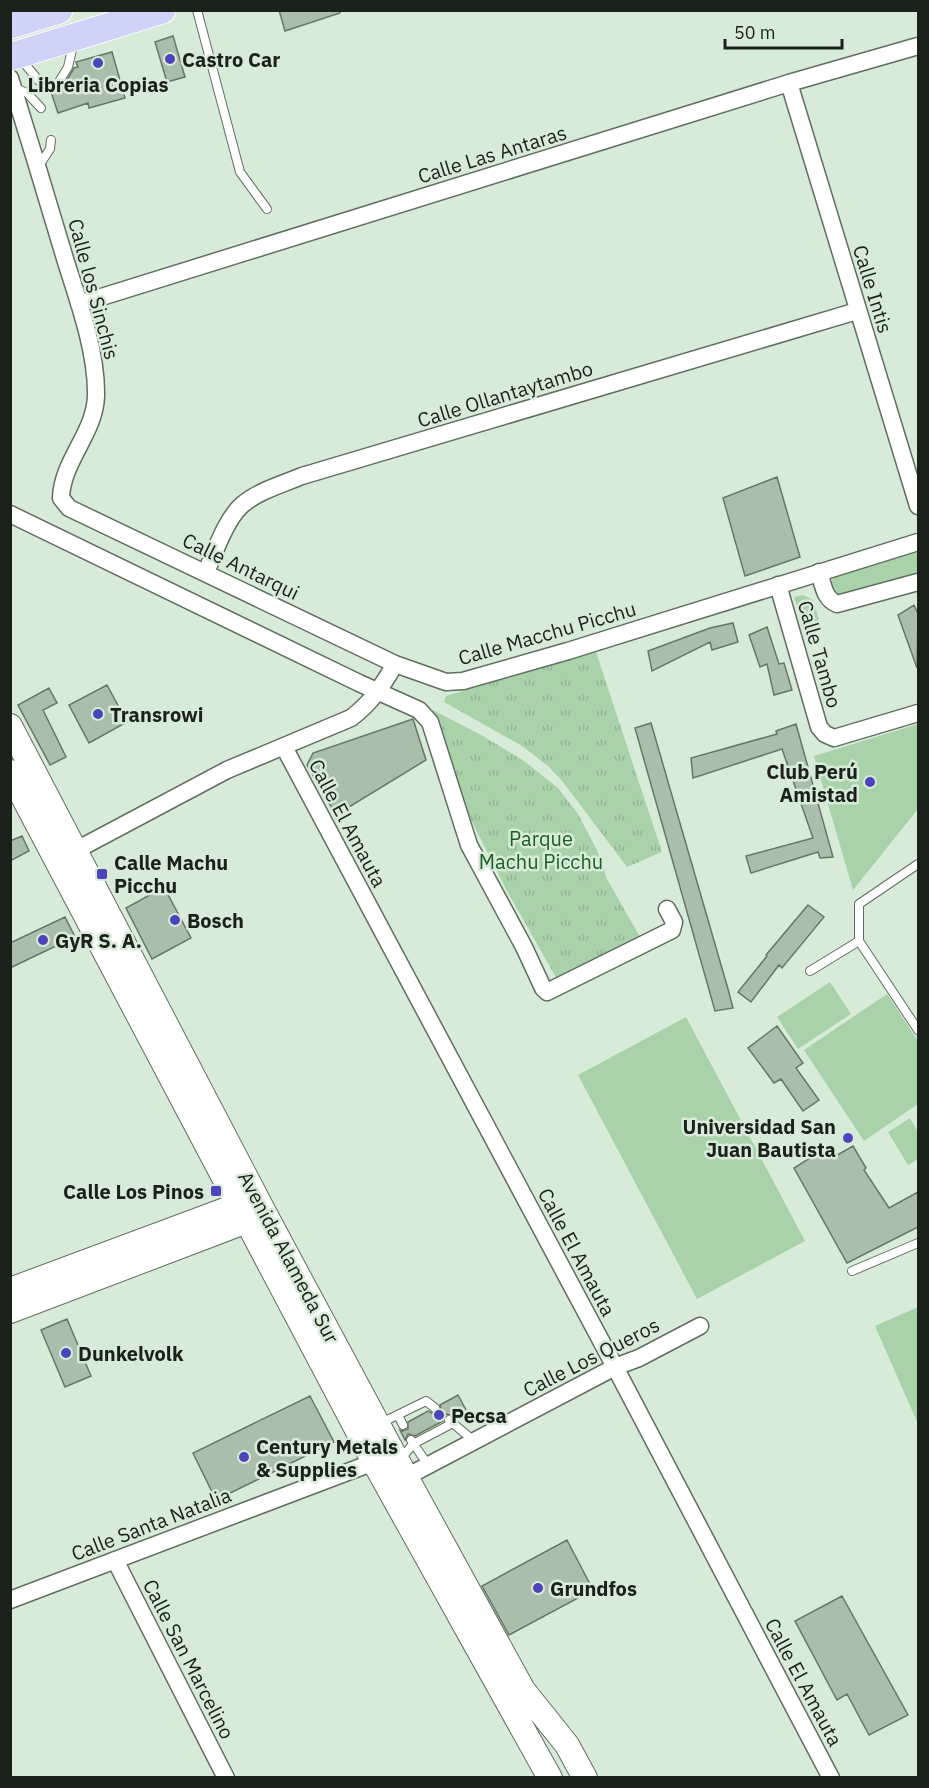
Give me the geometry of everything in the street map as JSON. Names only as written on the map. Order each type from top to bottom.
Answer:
[{"type":"main road","points":[[10,25],[59,10]]},
{"type":"main road","points":[[13,69],[75,37],[162,10]]},
{"type":"main road","name":"Avenida Alameda Sur","points":[[10,726],[66,855],[252,1210],[374,1462],[550,1778]]},
{"type":"main road","name":"Avenida Alameda Sur","points":[[10,772],[66,855]]},
{"type":"main road","points":[[10,1290],[252,1210]]},
{"type":"main road","points":[[10,1311],[252,1210]]},
{"type":"main road","name":"Avenida Alameda Sur","points":[[252,1210],[388,1420],[523,1690],[567,1745],[585,1778]]},
{"type":"street","name":"Calle Las Antaras","points":[[79,304],[789,83],[918,46]]},
{"type":"street","name":"Calle los Sinchis","points":[[13,69],[96,373],[96,399],[91,420],[62,484],[61,498],[69,508]]},
{"type":"street","name":"Calle Intis","points":[[789,83],[918,506]]},
{"type":"street","name":"Calle Ollantaytambo","points":[[206,572],[229,524],[241,506],[254,497],[302,476],[857,311]]},
{"type":"street","name":"Calle Antarqui","points":[[69,508],[395,664]]},
{"type":"street","points":[[10,514],[419,710],[430,722],[469,845],[547,992],[672,930],[674,922],[667,909]]},
{"type":"street","name":"Calle Macchu Picchu","points":[[395,664],[446,682],[463,681],[568,651],[918,542]]},
{"type":"street","points":[[819,572],[828,598],[837,604],[918,582]]},
{"type":"street","name":"Calle Tambo","points":[[777,585],[819,727],[825,734],[834,738],[918,713]]},
{"type":"street","points":[[66,855],[227,770],[351,718],[379,691],[395,664]]},
{"type":"street","name":"Calle El Amauta","points":[[284,747],[615,1367],[831,1778]]},
{"type":"street","name":"Calle Los Queros","points":[[407,1456],[428,1465],[615,1367],[639,1358],[700,1326]]},
{"type":"street","name":"Calle Santa Natalia","points":[[10,1600],[374,1462]]},
{"type":"street","name":"Calle San Marcelino","points":[[115,1560],[222,1776]]},
{"type":"lane","points":[[196,10],[240,172],[267,209]]},
{"type":"lane","points":[[60,80],[68,66],[75,37]]},
{"type":"lane","points":[[13,69],[48,83]]},
{"type":"lane","points":[[13,69],[27,93],[41,108]]},
{"type":"lane","points":[[38,167],[50,149],[51,140]]},
{"type":"lane","points":[[918,864],[859,904],[859,941],[918,1030]]},
{"type":"lane","points":[[810,971],[859,941]]},
{"type":"lane","points":[[852,1271],[918,1243]]},
{"type":"lane","points":[[388,1420],[426,1401],[435,1408]]},
{"type":"lane","points":[[388,1420],[403,1425]]},
{"type":"lane","points":[[428,1465],[407,1456],[451,1421],[474,1441]]},
{"type":"green space","points":[[918,552],[918,577],[845,598],[832,590],[831,582],[834,577]]},
{"type":"green space","points":[[803,595],[813,600],[819,620],[803,625],[794,597]]},
{"type":"green space","name":"Parque Machu Picchu","points":[[596,652],[662,852],[627,867],[563,782],[548,766],[522,746],[444,702],[446,696]]},
{"type":"green space","name":"Parque Machu Picchu","points":[[433,710],[524,761],[558,788],[578,814],[597,850],[607,879],[640,937],[558,981],[507,891],[462,802],[434,723]]},
{"type":"green space","name":"Club Perú Amistad","points":[[918,724],[918,809],[853,890],[814,756]]},
{"type":"green space","points":[[830,982],[851,1014],[798,1049],[777,1017]]},
{"type":"green space","points":[[887,994],[918,1041],[918,1104],[864,1141],[804,1050]]},
{"type":"green space","points":[[686,1017],[805,1241],[697,1299],[578,1075]]},
{"type":"green space","points":[[910,1118],[918,1132],[918,1159],[908,1165],[888,1132]]},
{"type":"green space","points":[[918,1307],[918,1424],[875,1326]]},
{"type":"building","points":[[279,10],[340,10],[340,13],[285,31]]},
{"type":"building","name":"Castro Car","points":[[173,36],[185,77],[167,82],[155,42]]},
{"type":"building","points":[[112,52],[125,98],[89,108],[88,103],[58,113],[50,89],[54,83],[59,86],[64,85],[74,68],[78,67],[76,62]]},
{"type":"building","points":[[777,477],[800,557],[745,576],[723,498]]},
{"type":"building","points":[[914,605],[918,614],[917,668],[898,615]]},
{"type":"building","points":[[733,623],[738,642],[712,650],[710,642],[652,671],[648,651],[710,628]]},
{"type":"building","points":[[767,627],[779,664],[784,663],[792,690],[774,695],[767,664],[760,667],[749,635]]},
{"type":"building","name":"Transrowi","points":[[107,685],[127,722],[89,743],[69,705]]},
{"type":"building","points":[[49,688],[57,703],[43,710],[66,757],[50,765],[18,705]]},
{"type":"building","points":[[413,719],[426,760],[336,815],[307,765],[313,753]]},
{"type":"building","points":[[651,723],[733,1008],[715,1011],[635,728]]},
{"type":"building","points":[[796,724],[833,857],[820,858],[818,852],[751,873],[746,856],[813,838],[782,749],[693,778],[691,758],[777,734],[776,731]]},
{"type":"building","points":[[22,836],[29,851],[10,861],[10,841]]},
{"type":"building","name":"Bosch","points":[[164,887],[191,938],[152,959],[126,908]]},
{"type":"building","points":[[808,905],[824,917],[782,968],[779,965],[751,1002],[738,992]]},
{"type":"building","name":"GyR S. A.","points":[[65,917],[75,937],[10,968],[10,943]]},
{"type":"building","points":[[777,1026],[803,1063],[796,1068],[819,1100],[803,1111],[781,1079],[774,1083],[748,1048]]},
{"type":"building","points":[[829,1146],[834,1157],[853,1146],[866,1168],[864,1170],[889,1208],[918,1192],[918,1227],[847,1263],[794,1168]]},
{"type":"building","name":"Dunkelvolk","points":[[67,1319],[91,1376],[65,1387],[41,1330]]},
{"type":"building","name":"Pecsa","points":[[458,1395],[466,1410],[455,1416],[446,1414],[443,1421],[415,1436],[408,1434],[405,1440],[400,1430],[408,1429],[408,1422],[428,1411],[438,1414],[441,1409],[440,1405]]},
{"type":"building","name":"Century Metals & Supplies","points":[[310,1396],[334,1442],[216,1500],[193,1453]]},
{"type":"building","name":"Grundfos","points":[[567,1540],[593,1590],[509,1635],[482,1586]]},
{"type":"building","points":[[842,1596],[908,1715],[869,1735],[847,1694],[837,1700],[795,1621]]},
{"type":"place","name":"Castro Car","points":[[170,59]]},
{"type":"place","name":"Libreria Copias","points":[[98,63]]},
{"type":"place","name":"Transrowi","points":[[98,714]]},
{"type":"place","name":"Club Perú Amistad","points":[[870,782]]},
{"type":"place","name":"Calle Machu Picchu","points":[[102,874]]},
{"type":"place","name":"Bosch","points":[[175,920]]},
{"type":"place","name":"GyR S. A.","points":[[43,940]]},
{"type":"place","name":"Universidad San Juan Bautista","points":[[848,1138]]},
{"type":"place","name":"Calle Los Pinos","points":[[216,1191]]},
{"type":"place","name":"Dunkelvolk","points":[[66,1353]]},
{"type":"place","name":"Pecsa","points":[[439,1415]]},
{"type":"place","name":"Century Metals & Supplies","points":[[244,1457]]},
{"type":"place","name":"Grundfos","points":[[538,1588]]}]
